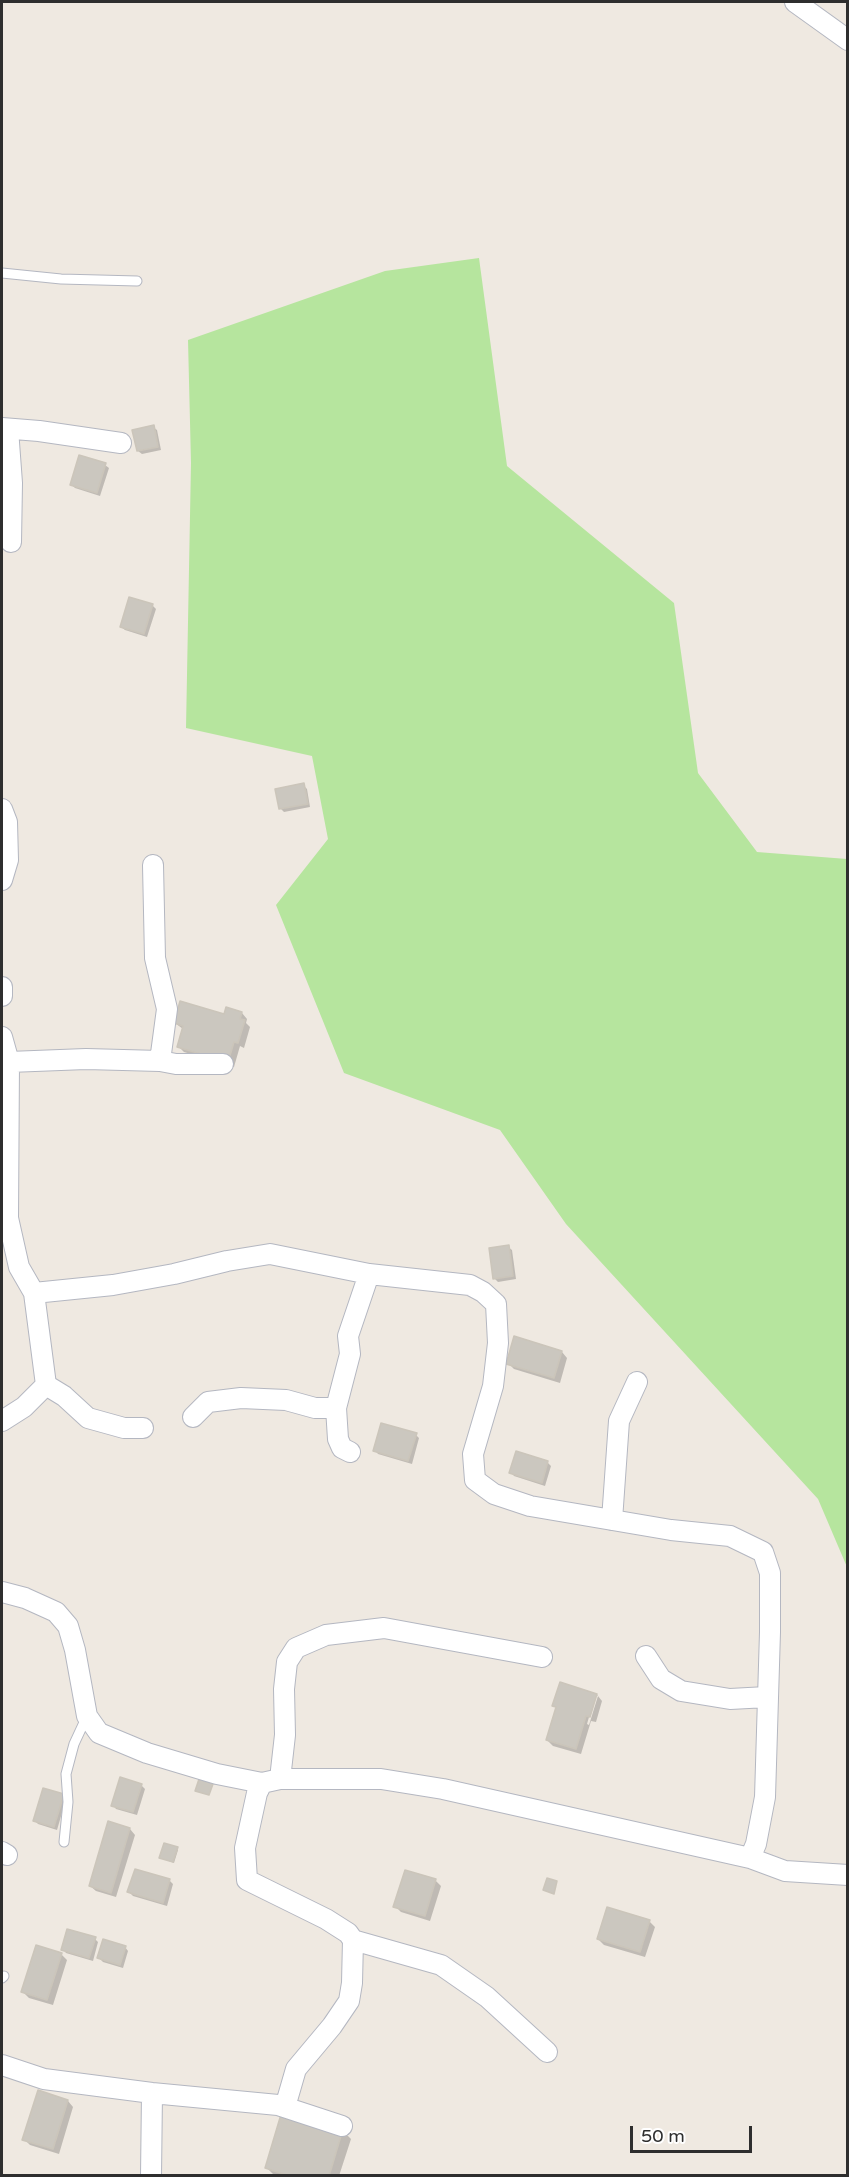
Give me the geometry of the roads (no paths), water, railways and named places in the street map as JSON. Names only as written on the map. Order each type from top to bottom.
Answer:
[{"type":"street","points":[[795,2],[848,40]]},
{"type":"street","points":[[11,542],[12,483],[5,428],[120,443]]},
{"type":"street","points":[[2,808],[7,822],[8,860],[2,880]]},
{"type":"street","points":[[153,865],[155,957],[166,1009],[160,1060]]},
{"type":"street","points":[[2,987],[2,996]]},
{"type":"street","points":[[2,1037],[9,1062],[8,1218],[19,1268],[34,1293],[46,1385]]},
{"type":"street","points":[[9,1062],[86,1059],[223,1064]]},
{"type":"street","points":[[34,1293],[154,1278],[270,1254],[369,1274],[470,1285],[483,1292],[496,1304],[498,1343],[493,1386],[473,1454],[475,1480],[494,1494],[530,1506],[670,1530],[730,1536],[763,1552],[770,1573],[765,1797],[756,1844],[750,1858]]},
{"type":"street","points":[[350,1452],[342,1448],[338,1439],[336,1408],[350,1354],[348,1336],[369,1274]]},
{"type":"street","points":[[612,1520],[619,1421],[637,1382]]},
{"type":"street","points":[[2,1421],[24,1407],[46,1385]]},
{"type":"street","points":[[46,1385],[64,1396],[88,1418],[124,1428],[143,1428]]},
{"type":"street","points":[[192,1417],[208,1401],[241,1398],[286,1400],[315,1408],[336,1408]]},
{"type":"street","points":[[2,1592],[25,1598],[56,1612],[68,1626],[75,1650],[87,1716],[99,1733],[147,1753],[217,1774],[271,1781],[381,1779],[443,1789],[750,1858],[785,1871],[848,1875]]},
{"type":"street","points":[[285,2107],[296,2069],[332,2026],[349,2001],[352,1983],[353,1940],[348,1932],[326,1919],[247,1880],[245,1848],[257,1793],[271,1781],[285,1735],[284,1689],[287,1662],[296,1648],[326,1635],[384,1628],[542,1657]]},
{"type":"street","points":[[646,1656],[661,1679],[681,1691],[730,1699],[767,1697]]},
{"type":"street","points":[[353,1940],[441,1965],[487,1997],[547,2052]]},
{"type":"street","points":[[2,2065],[44,2079],[258,2102],[285,2107],[342,2126]]},
{"type":"street","points":[[151,2175],[152,2092]]},
{"type":"lane","points":[[2,273],[61,279],[137,281]]},
{"type":"lane","points":[[63,1842],[68,1802],[66,1774],[74,1744],[87,1716]]}]
